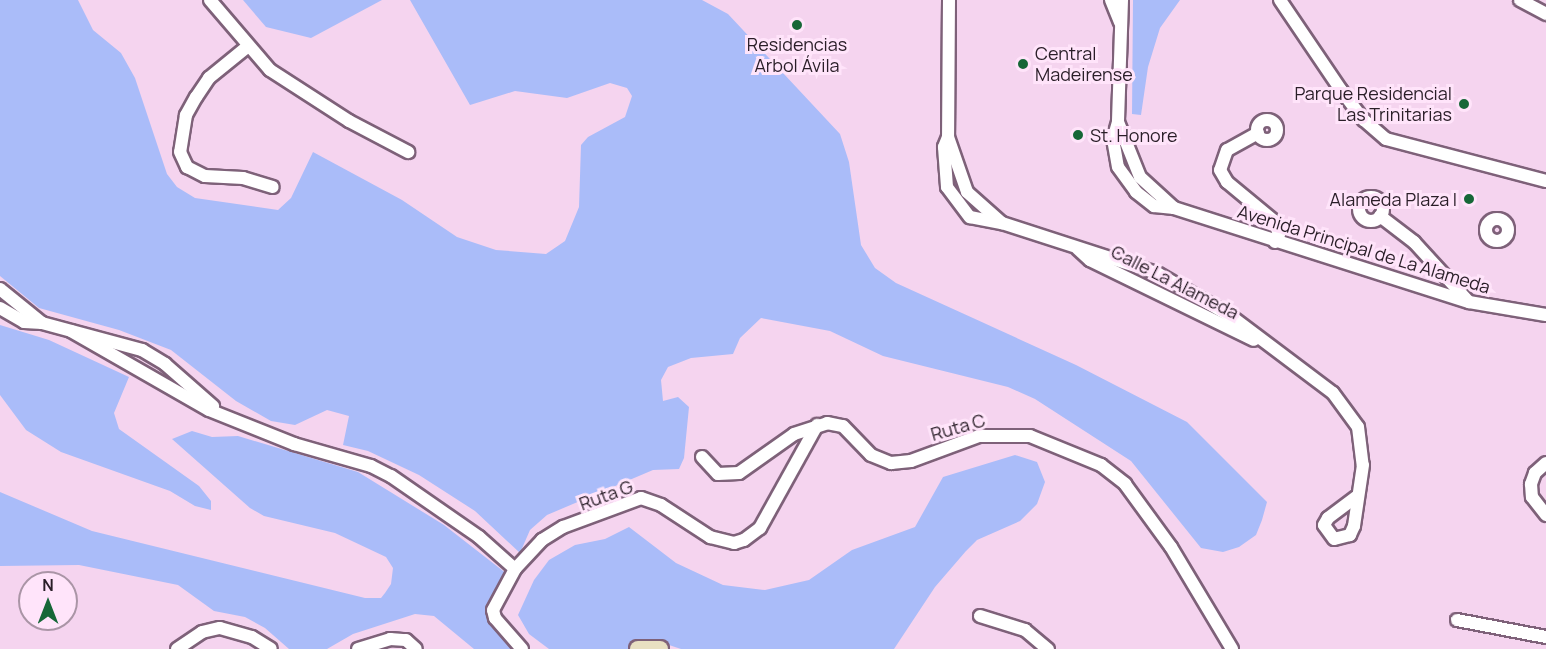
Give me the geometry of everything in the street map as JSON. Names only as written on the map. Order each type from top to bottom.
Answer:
[{"type":"main road","points":[[638,649],[660,649]]},
{"type":"street","points":[[210,0],[244,44],[270,70],[307,95],[408,152]]},
{"type":"street","points":[[221,0],[224,18]]},
{"type":"street","name":"Calle La Alameda","points":[[949,0],[948,137],[968,192],[1002,223]]},
{"type":"street","name":"Avenida Principal de La Alameda","points":[[1111,0],[1121,23]]},
{"type":"street","name":"Avenida Principal de La Alameda","points":[[1122,0],[1118,122],[1114,131],[1115,157],[1127,180],[1148,202],[1174,208],[1469,302],[1546,315]]},
{"type":"street","points":[[1280,0],[1341,90],[1364,120],[1386,139],[1546,181]]},
{"type":"street","points":[[1520,0],[1546,14]]},
{"type":"street","points":[[244,44],[224,58],[222,66],[209,78],[186,115],[180,152],[187,167],[205,176],[243,178],[273,187]]},
{"type":"street","name":"Avenida Principal de La Alameda","points":[[1118,122],[1140,177],[1174,208]]},
{"type":"street","points":[[1258,133],[1227,150],[1220,170],[1227,182],[1274,221],[1279,234],[1275,242]]},
{"type":"street","name":"Calle La Alameda","points":[[948,137],[944,147],[945,176],[954,199],[970,217],[1002,223],[1147,269],[1177,283],[1232,317],[1260,341],[1333,393],[1352,415],[1363,453],[1356,497]]},
{"type":"street","points":[[1127,180],[1140,177]]},
{"type":"street","points":[[954,199],[968,192]]},
{"type":"street","points":[[1380,216],[1414,242],[1469,302]]},
{"type":"street","name":"Calle La Alameda","points":[[1077,248],[1089,260],[1171,296],[1245,338],[1260,341]]},
{"type":"street","points":[[1171,296],[1177,283]]},
{"type":"street","points":[[0,289],[42,323]]},
{"type":"street","points":[[0,308],[24,322],[42,323],[142,350],[165,364],[220,412]]},
{"type":"street","points":[[71,331],[133,363],[198,404],[294,444],[371,466],[391,476],[479,537],[515,569]]},
{"type":"street","points":[[702,457],[718,474],[739,473],[794,434],[817,425]]},
{"type":"street","name":"Ruta G","points":[[522,649],[495,618],[493,610],[515,569],[551,533],[641,498],[660,505],[710,537],[734,543],[744,540],[760,528],[817,425]]},
{"type":"street","name":"Ruta C","points":[[817,425],[843,426],[872,455],[891,463],[911,461],[979,436],[1001,434],[1030,436],[1101,465],[1125,484],[1171,548],[1232,649]]},
{"type":"street","points":[[1546,463],[1535,473],[1531,483],[1532,497],[1546,516]]},
{"type":"street","points":[[980,616],[1025,630],[1048,649]]},
{"type":"street","points":[[1457,620],[1546,637]]},
{"type":"street","points":[[177,649],[202,632],[220,628],[252,637],[271,649]]},
{"type":"street","points":[[358,649],[390,639],[406,640],[416,649]]},
{"type":"shaded area","points":[[0,0],[78,0],[93,30],[121,53],[135,78],[167,174],[177,187],[195,198],[278,210],[291,198],[313,152],[402,200],[457,237],[496,250],[546,254],[565,241],[579,207],[581,145],[588,137],[625,117],[632,96],[627,88],[610,83],[567,98],[515,91],[470,105],[410,0],[702,0],[728,14],[840,134],[849,162],[861,245],[875,268],[896,283],[1076,365],[1187,422],[1267,502],[1256,535],[1239,547],[1223,552],[1201,548],[1131,461],[1035,399],[1008,387],[883,356],[830,331],[761,318],[740,338],[733,354],[691,358],[668,367],[661,380],[663,401],[678,397],[689,407],[684,458],[679,469],[653,470],[547,515],[530,530],[520,553],[475,511],[419,475],[368,451],[343,445],[349,416],[327,410],[295,425],[271,421],[236,401],[171,350],[119,330],[39,308],[0,276]]},
{"type":"shaded area","points":[[243,0],[382,0],[311,38],[266,27]]},
{"type":"shaded area","points":[[1133,0],[1180,0],[1160,28],[1148,67],[1141,115],[1132,114]]},
{"type":"shaded area","points":[[0,325],[49,340],[129,377],[114,413],[119,429],[199,486],[211,501],[211,510],[195,506],[170,491],[61,452],[26,430],[0,395]]},
{"type":"shaded area","points":[[192,431],[212,437],[238,436],[358,472],[444,525],[507,574],[486,611],[488,619],[513,649],[474,649],[434,616],[415,614],[353,634],[327,649],[289,649],[265,628],[245,617],[214,611],[178,585],[79,565],[0,566],[0,492],[92,531],[365,598],[381,598],[391,584],[393,568],[386,557],[335,533],[264,516],[250,508],[172,439]]},
{"type":"shaded area","points":[[1015,455],[1037,462],[1045,482],[1037,504],[1020,521],[977,540],[966,551],[935,587],[894,649],[681,649],[663,643],[635,649],[549,649],[529,634],[518,615],[534,580],[549,560],[575,545],[605,539],[629,527],[676,563],[723,585],[765,590],[809,580],[852,550],[915,527],[943,477]]},
{"type":"place","name":"Residencias Arbol Ávila","points":[[797,25]]},
{"type":"place","name":"Central Madeirense","points":[[1023,64]]},
{"type":"place","name":"Parque Residencial Las Trinitarias","points":[[1464,104]]},
{"type":"place","name":"St. Honore","points":[[1078,135]]},
{"type":"place","name":"Alameda Plaza I","points":[[1469,199]]}]
